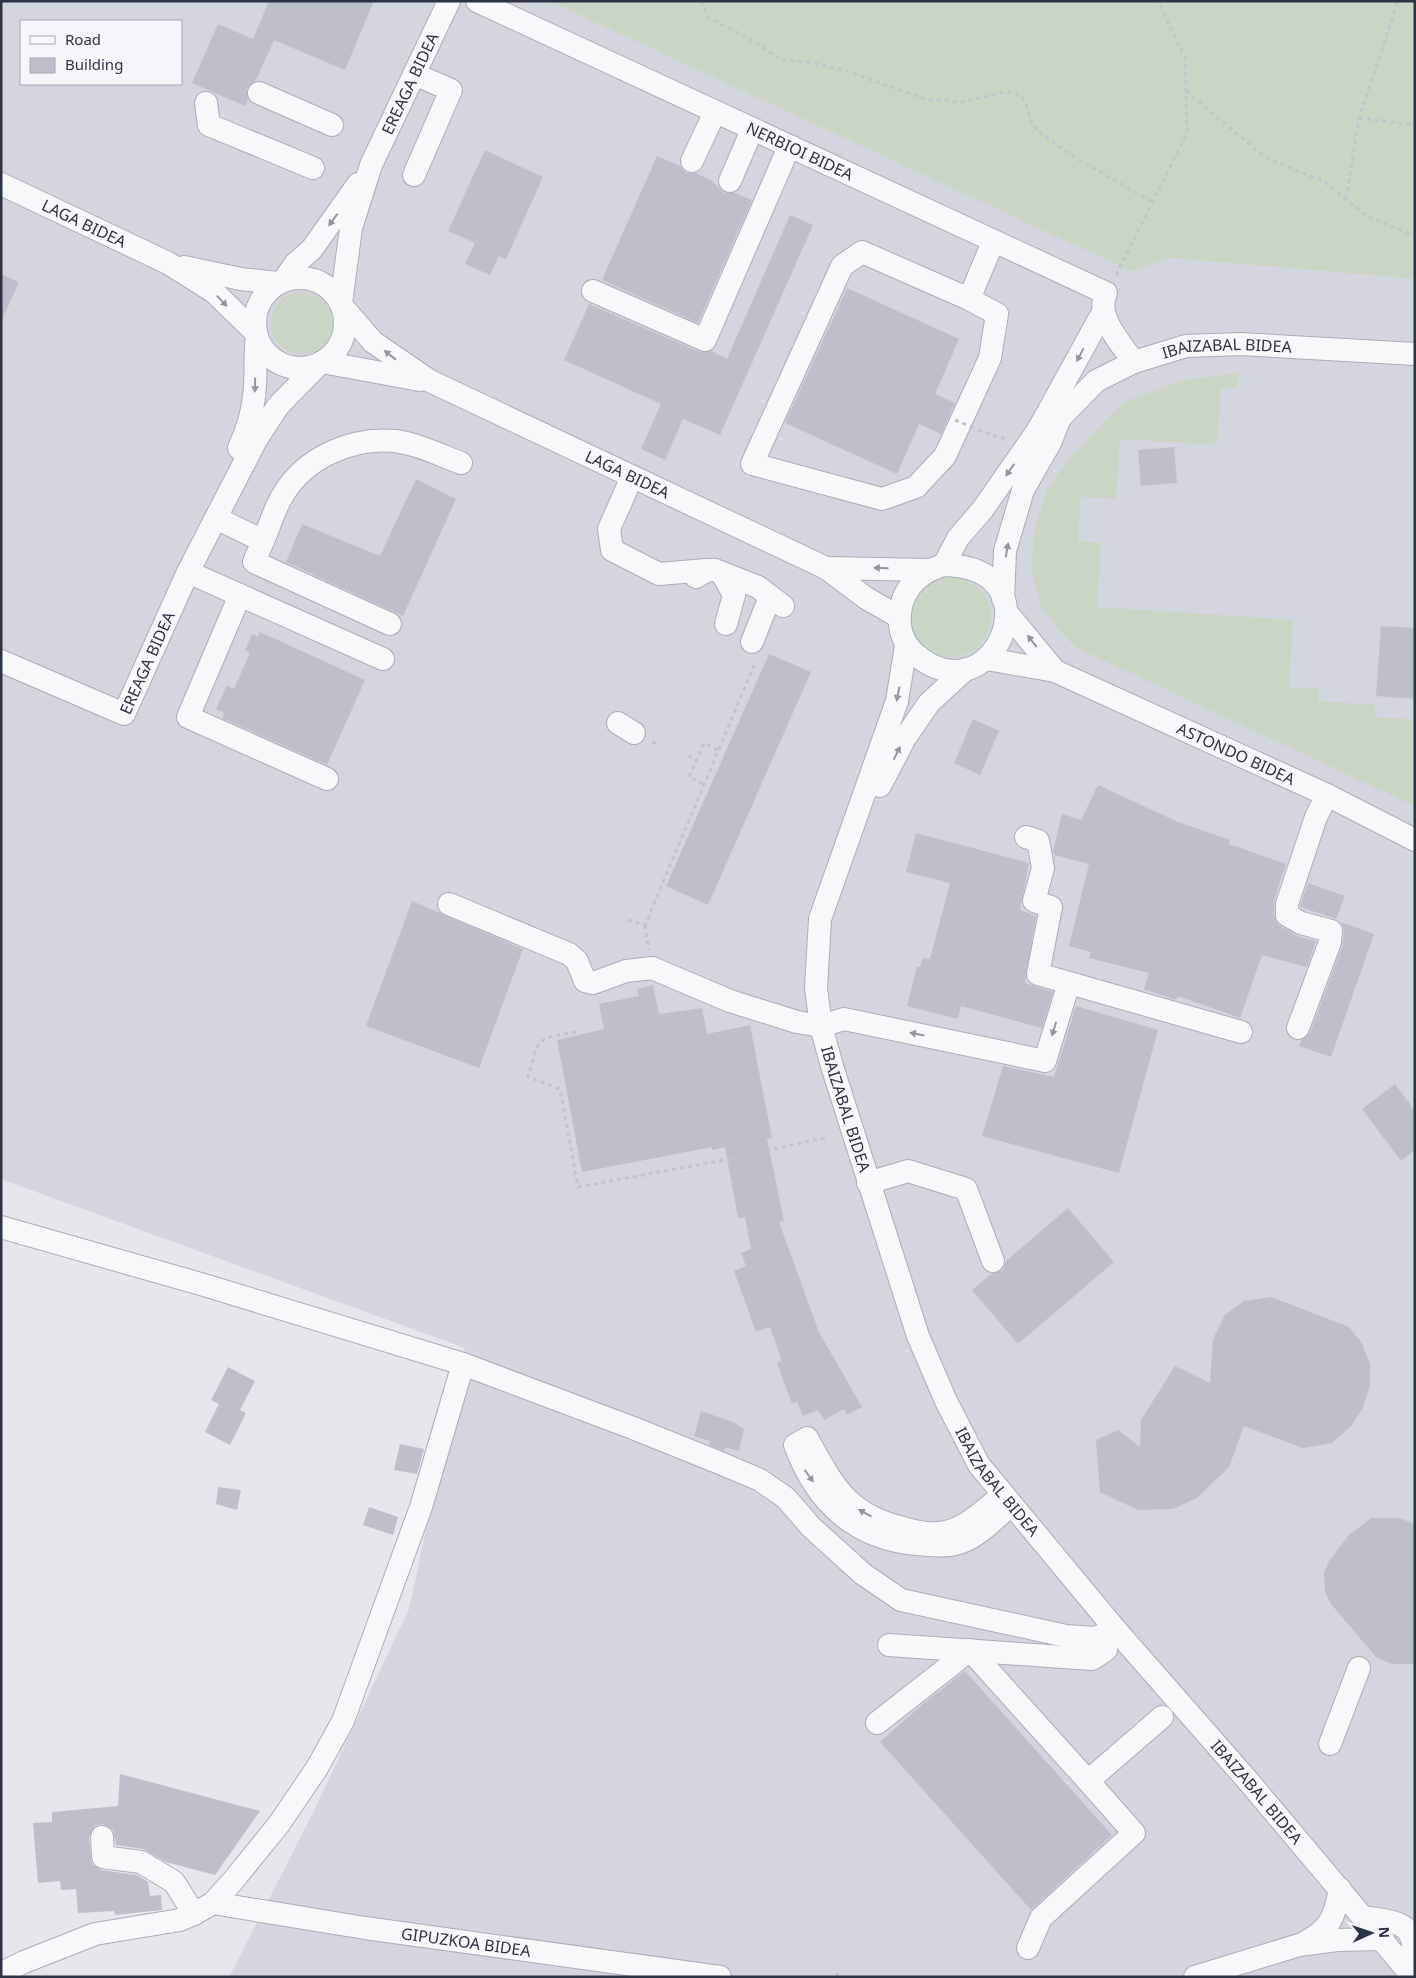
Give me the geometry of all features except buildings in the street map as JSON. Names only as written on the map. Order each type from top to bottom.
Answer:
[{"type":"street","name":"EREAGA BIDEA","points":[[371,165],[449,1]]},
{"type":"street","name":"NERBIOI BIDEA","points":[[476,1],[993,242],[1104,302]]},
{"type":"street","points":[[414,74],[451,90],[414,176]]},
{"type":"street","points":[[259,93],[332,125]]},
{"type":"street","points":[[206,103],[209,125],[313,168]]},
{"type":"street","points":[[692,161],[715,112]]},
{"type":"street","points":[[730,181],[752,130]]},
{"type":"street","points":[[593,291],[704,340],[789,147]]},
{"type":"street","points":[[371,165],[351,228],[341,304],[345,322],[342,338],[334,351],[321,363],[303,368],[286,366],[271,358],[257,335],[255,323],[259,305],[270,289],[281,282],[312,249],[371,165]]},
{"type":"street","name":"LAGA BIDEA","points":[[1,184],[168,263],[214,292],[257,335]]},
{"type":"street","points":[[969,299],[993,242]]},
{"type":"street","points":[[862,252],[969,299],[997,314],[990,358],[945,456],[916,487],[882,498],[752,464],[842,266],[862,252]]},
{"type":"street","name":"LAGA BIDEA","points":[[168,263],[241,279],[281,282]]},
{"type":"street","points":[[281,282],[299,278],[316,281],[330,289],[341,304]]},
{"type":"street","points":[[1104,302],[1118,339],[1134,362]]},
{"type":"street","points":[[1038,430],[1104,302]]},
{"type":"street","name":"LAGA BIDEA","points":[[341,304],[373,342],[430,381],[826,568],[866,598],[899,618]]},
{"type":"street","name":"EREAGA BIDEA","points":[[216,518],[224,481],[248,428],[254,395],[254,356],[257,335]]},
{"type":"street","name":"IBAIZABAL BIDEA","points":[[937,568],[958,538],[983,509],[1038,430],[1060,418],[1096,382],[1134,362],[1186,346],[1241,344],[1415,354]]},
{"type":"street","name":"EREAGA BIDEA","points":[[1,660],[124,714],[188,572],[256,440],[278,406],[321,363]]},
{"type":"street","name":"LAGA BIDEA","points":[[321,363],[430,381]]},
{"type":"street","name":"IBAIZABAL BIDEA","points":[[1005,606],[1005,551],[1023,490],[1050,443],[1060,418]]},
{"type":"street","points":[[390,624],[254,562],[283,494],[305,468],[332,451],[364,442],[396,441],[430,450],[461,464]]},
{"type":"street","points":[[632,477],[609,529],[612,550],[659,574],[713,571],[758,587],[777,602]]},
{"type":"street","points":[[216,518],[263,541]]},
{"type":"street","points":[[965,565],[984,574],[996,585],[1005,606],[1005,630],[999,644],[987,659],[966,669],[950,670],[936,668],[922,660],[906,646],[900,633],[899,618],[908,590],[916,579],[937,568],[965,565]]},
{"type":"street","name":"LAGA BIDEA","points":[[826,568],[937,568]]},
{"type":"street","points":[[681,588],[713,571]]},
{"type":"street","points":[[713,571],[734,595],[726,624],[746,601],[777,602]]},
{"type":"street","points":[[188,572],[382,658]]},
{"type":"street","points":[[240,595],[188,716],[327,779]]},
{"type":"street","points":[[755,649],[777,602]]},
{"type":"street","name":"ASTONDO BIDEA","points":[[1005,606],[1055,671]]},
{"type":"street","name":"IBAIZABAL BIDEA","points":[[906,646],[897,701],[834,874],[820,919],[816,988],[821,1026],[868,1183],[918,1336],[946,1401],[979,1465],[1116,1629],[1383,1939],[1413,1977]]},
{"type":"street","name":"ASTONDO BIDEA","points":[[987,659],[1055,671],[1327,795],[1415,840]]},
{"type":"street","name":"IBAIZABAL BIDEA","points":[[834,874],[905,738],[929,703],[966,669]]},
{"type":"street","points":[[1298,1028],[1330,942],[1331,931],[1301,923],[1287,915],[1288,904],[1316,817],[1327,795]]},
{"type":"street","points":[[1026,837],[1038,841],[1043,868],[1034,901],[1052,906],[1038,974],[1241,1032]]},
{"type":"street","points":[[449,904],[569,954],[577,962],[585,981],[593,983],[626,971],[652,968],[730,1000],[797,1022],[821,1026],[844,1019],[1044,1060],[1069,983]]},
{"type":"street","points":[[868,1183],[908,1170],[966,1189],[993,1261]]},
{"type":"street","points":[[1,1228],[204,1285],[463,1364],[633,1428],[760,1480],[786,1498],[811,1527],[863,1574],[901,1600],[1066,1636],[1096,1638],[1116,1629]]},
{"type":"street","points":[[1,1973],[95,1934],[180,1920],[194,1914],[213,1903],[278,1824],[317,1768],[343,1721],[421,1507],[463,1364]]},
{"type":"street","points":[[807,1438],[836,1490],[861,1512],[889,1525],[919,1532],[945,1532],[965,1524],[1007,1500],[976,1534],[956,1544],[934,1546],[902,1543],[868,1533],[845,1520],[804,1470],[795,1445],[807,1438]]},
{"type":"street","points":[[889,1645],[1092,1659],[1106,1650]]},
{"type":"street","points":[[877,1723],[970,1650]]},
{"type":"street","points":[[970,1650],[1134,1833],[1041,1918],[1028,1948]]},
{"type":"street","points":[[1330,1744],[1359,1668]]},
{"type":"street","points":[[1088,1782],[1162,1716]]},
{"type":"street","points":[[102,1837],[104,1857],[141,1862],[174,1882],[194,1914]]},
{"type":"street","points":[[1195,1977],[1299,1945],[1318,1936],[1335,1916],[1340,1889]]},
{"type":"street","name":"GIPUZKOA BIDEA","points":[[213,1903],[365,1928],[720,1977]]},
{"type":"street","points":[[1364,1917],[1396,1922],[1411,1929],[1415,1973]]},
{"type":"street","points":[[1299,1945],[1337,1940],[1383,1939]]},
{"type":"path","points":[[701,1],[708,17],[757,43],[781,60],[809,62],[849,72],[926,99],[963,102],[1005,92],[1016,93],[1022,97],[1028,108],[1032,125],[1038,131],[1077,159],[1153,202]]},
{"type":"path","points":[[1104,302],[1187,133],[1185,58],[1158,1]]},
{"type":"path","points":[[1346,199],[1359,118],[1398,1]]},
{"type":"path","points":[[1186,90],[1266,158],[1325,182],[1367,216],[1415,236]]},
{"type":"path","points":[[1359,118],[1415,125]]},
{"type":"path","points":[[955,420],[1005,439]]},
{"type":"path","points":[[650,958],[645,926],[704,784],[720,751],[755,649]]},
{"type":"path","points":[[704,784],[689,777],[696,758],[704,743],[720,751]]},
{"type":"path","points":[[688,756],[696,758]]},
{"type":"path","points":[[628,920],[645,926]]},
{"type":"path","points":[[576,1032],[547,1036],[538,1042],[528,1077],[560,1089],[578,1187],[828,1137]]},
{"type":"path","points":[[837,1977],[838,1971]]},
{"type":"shaded area","points":[[1,1],[549,1],[1131,270],[1169,258],[1415,279],[1415,1977],[229,1977],[312,1815],[409,1609],[465,1348],[1,1179]]},
{"type":"green space","points":[[549,1],[1415,1],[1415,279],[1169,258],[1131,271]]},
{"type":"green space","points":[[302,292],[314,295],[324,301],[330,311],[333,323],[330,335],[324,345],[314,351],[302,354],[290,351],[280,345],[274,335],[271,323],[274,311],[280,301],[290,295]]},
{"type":"green space","points":[[1238,373],[1237,387],[1221,387],[1217,445],[1120,439],[1116,499],[1081,497],[1078,541],[1101,543],[1097,607],[1293,620],[1289,687],[1319,689],[1318,701],[1375,705],[1375,717],[1415,720],[1415,806],[1075,647],[1057,628],[1041,606],[1032,571],[1034,533],[1047,489],[1073,454],[1124,402],[1185,380]]},
{"type":"green space","points":[[943,577],[959,577],[980,588],[991,609],[991,625],[980,646],[959,657],[943,657],[929,651],[917,639],[911,625],[911,609],[917,595],[929,583]]}]
